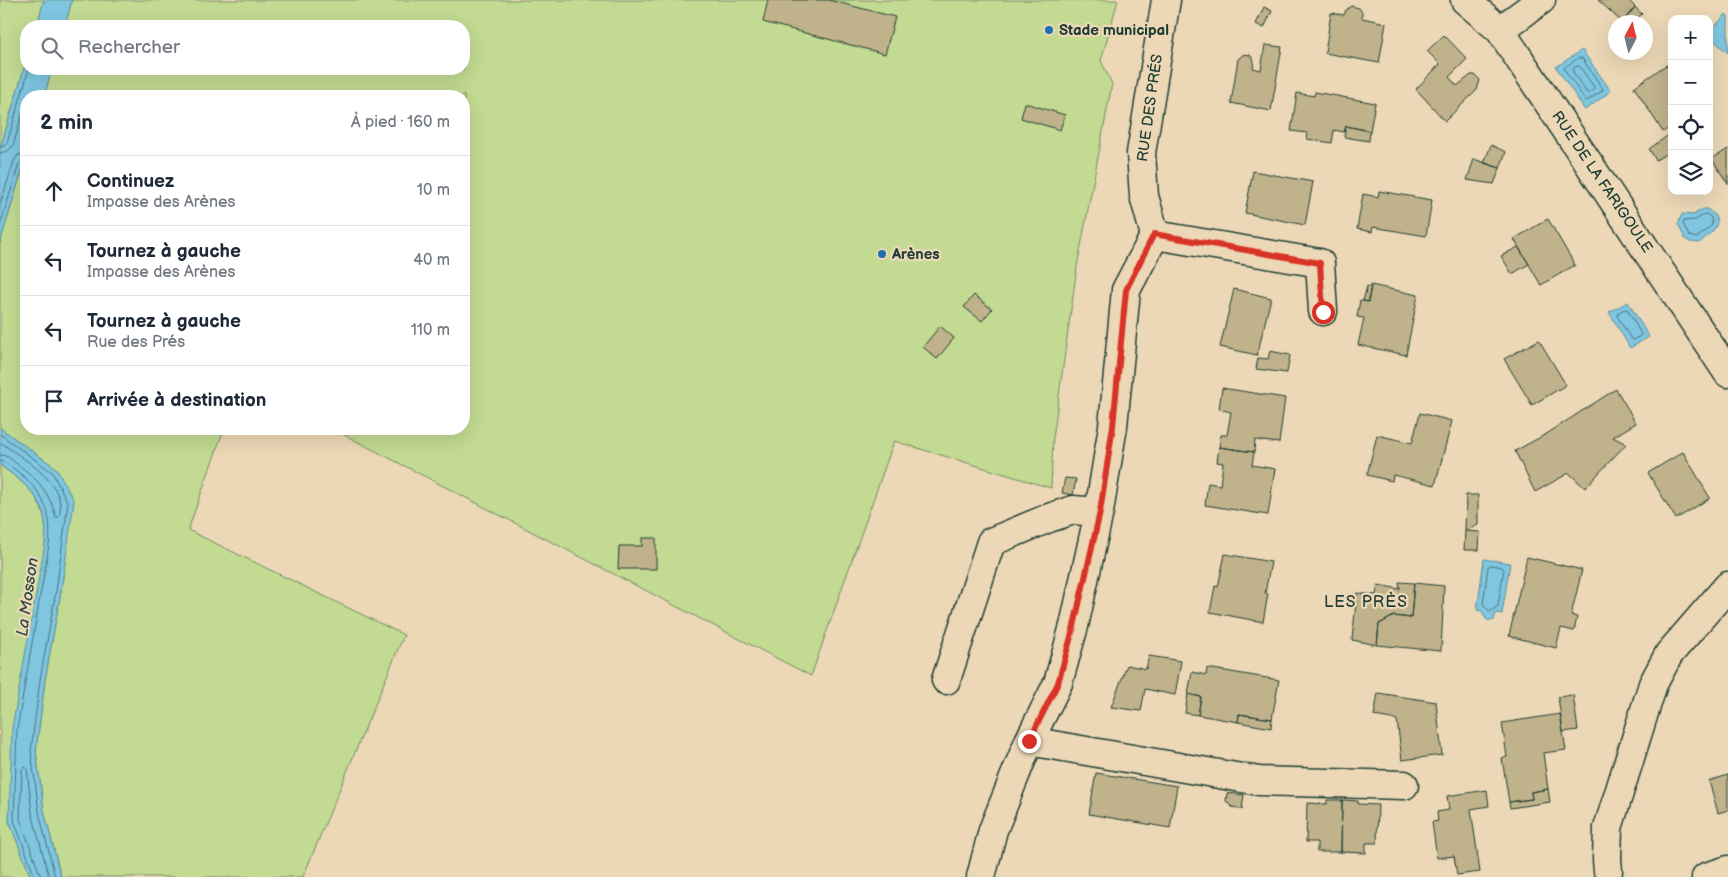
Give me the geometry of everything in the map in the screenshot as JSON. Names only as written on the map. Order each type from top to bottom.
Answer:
[{"type":"street","name":"RUE DES PRÉS","points":[[1154,234],[1144,196],[1141,153],[1166,0]]},
{"type":"street","name":"RUE DE LA FARIGOULE","points":[[1465,0],[1500,30],[1728,373]]},
{"type":"street","points":[[1500,30],[1541,0]]},
{"type":"street","points":[[980,877],[994,830],[1029,741],[1058,683],[1074,626],[1100,512],[1113,426],[1126,290],[1154,234],[1320,263],[1323,312]]},
{"type":"street","points":[[946,680],[991,542],[1073,510],[1100,512]]},
{"type":"street","points":[[1612,875],[1607,859],[1608,828],[1653,684],[1669,654],[1728,586]]},
{"type":"street","points":[[1029,741],[1259,780],[1404,785]]},
{"type":"street","points":[[1706,877],[1728,870]]},
{"type":"green space","points":[[0,0],[44,0],[39,20],[20,20],[20,75],[22,75],[0,149]]},
{"type":"green space","points":[[72,0],[1118,0],[1101,61],[1112,84],[1077,267],[1053,438],[1051,488],[894,441],[811,676],[345,435],[470,435],[470,90],[46,90],[50,75],[470,75],[470,20],[67,20]]},
{"type":"green space","points":[[20,177],[20,435],[222,435],[188,530],[404,635],[303,877],[61,877],[44,811],[36,751],[73,501],[56,468],[0,428],[0,243]]},
{"type":"green space","points":[[0,465],[19,479],[39,503],[43,512],[46,536],[9,821],[31,877],[0,877]]},
{"type":"water","points":[[44,0],[72,0],[67,20],[39,20]]},
{"type":"water","points":[[1726,14],[1728,16],[1728,53],[1713,40],[1713,29]]},
{"type":"water","points":[[1582,50],[1611,91],[1585,110],[1556,67]]},
{"type":"water","points":[[22,75],[50,75],[46,90],[20,90],[20,177],[0,243],[0,149]]},
{"type":"water","points":[[1703,209],[1707,209],[1713,214],[1717,223],[1712,231],[1699,243],[1690,242],[1685,239],[1678,224],[1682,214],[1693,215]]},
{"type":"water","points":[[1628,302],[1649,337],[1630,348],[1609,312]]},
{"type":"water","points":[[0,428],[56,468],[74,501],[61,591],[45,680],[36,751],[44,811],[61,877],[31,877],[9,821],[12,728],[46,530],[41,507],[36,497],[0,465]]},
{"type":"water","points":[[1484,559],[1510,563],[1502,614],[1496,613],[1494,620],[1490,621],[1486,619],[1482,611],[1477,610]]},
{"type":"building","points":[[768,0],[829,0],[895,17],[885,54],[763,22]]},
{"type":"building","points":[[1598,0],[1628,0],[1635,7],[1628,15],[1614,15]]},
{"type":"building","points":[[1351,6],[1359,8],[1362,12],[1362,18],[1386,23],[1379,63],[1325,53],[1331,13],[1344,15]]},
{"type":"building","points":[[1264,7],[1272,11],[1264,28],[1256,24]]},
{"type":"building","points":[[1635,7],[1642,14],[1641,15],[1629,15]]},
{"type":"building","points":[[1444,35],[1467,59],[1449,77],[1457,86],[1471,75],[1475,75],[1480,80],[1477,90],[1445,121],[1416,89],[1440,64],[1427,51]]},
{"type":"building","points":[[1265,45],[1282,47],[1271,111],[1231,103],[1238,59],[1244,54],[1250,55],[1254,60],[1253,68],[1261,70]]},
{"type":"building","points":[[1666,65],[1668,68],[1668,129],[1663,132],[1634,87]]},
{"type":"building","points":[[1315,92],[1375,103],[1370,131],[1346,126],[1344,132],[1334,130],[1332,143],[1307,139],[1308,133],[1291,131],[1297,93],[1314,96]]},
{"type":"building","points":[[1025,103],[1065,115],[1060,130],[1021,118]]},
{"type":"building","points":[[1346,126],[1370,131],[1369,141],[1344,137]]},
{"type":"building","points":[[1668,135],[1668,152],[1656,160],[1649,149]]},
{"type":"building","points":[[1491,145],[1506,152],[1500,168],[1484,163]]},
{"type":"building","points":[[1728,149],[1728,184],[1713,161],[1713,158]]},
{"type":"building","points":[[1474,159],[1500,168],[1494,184],[1467,180]]},
{"type":"building","points":[[1253,171],[1313,182],[1305,225],[1245,213]]},
{"type":"building","points":[[1379,191],[1432,200],[1426,236],[1373,227],[1372,232],[1357,229],[1363,194],[1378,197]]},
{"type":"building","points":[[1548,219],[1575,265],[1541,285],[1514,239]]},
{"type":"building","points":[[1518,247],[1529,264],[1512,274],[1501,256]]},
{"type":"building","points":[[1371,285],[1418,295],[1406,355],[1358,345],[1364,318],[1357,317],[1360,300],[1368,302]]},
{"type":"building","points":[[1367,286],[1371,287],[1368,302],[1363,301]]},
{"type":"building","points":[[1234,289],[1271,298],[1257,355],[1220,347]]},
{"type":"building","points":[[974,295],[992,309],[982,321],[964,307]]},
{"type":"building","points":[[940,326],[954,338],[937,359],[923,347]]},
{"type":"building","points":[[1539,340],[1566,385],[1532,405],[1504,359]]},
{"type":"building","points":[[1270,351],[1290,355],[1287,373],[1256,369],[1258,358],[1268,359]]},
{"type":"building","points":[[1222,388],[1285,398],[1279,443],[1255,440],[1254,452],[1219,447],[1221,435],[1227,435],[1231,412],[1219,409]]},
{"type":"building","points":[[1616,389],[1636,423],[1613,437],[1626,444],[1585,488],[1569,473],[1535,492],[1515,451],[1548,433]]},
{"type":"building","points":[[1420,413],[1452,421],[1435,485],[1393,475],[1392,481],[1367,475],[1377,435],[1412,443]]},
{"type":"building","points":[[1219,447],[1254,452],[1252,465],[1275,469],[1268,515],[1205,505],[1208,483],[1220,485],[1223,463],[1217,462]]},
{"type":"building","points":[[1683,452],[1710,498],[1676,519],[1648,473]]},
{"type":"building","points":[[1065,478],[1076,479],[1073,495],[1062,493]]},
{"type":"building","points":[[1466,495],[1478,495],[1478,525],[1465,531]]},
{"type":"building","points":[[1465,531],[1480,532],[1479,550],[1464,550]]},
{"type":"building","points":[[642,538],[656,538],[656,569],[618,569],[619,546],[642,546]]},
{"type":"building","points":[[1225,554],[1271,562],[1265,593],[1268,594],[1263,622],[1210,612],[1215,586],[1218,587]]},
{"type":"building","points":[[1527,557],[1582,570],[1571,615],[1577,617],[1574,631],[1561,628],[1556,648],[1509,636]]},
{"type":"building","points":[[1399,582],[1414,583],[1411,618],[1394,616],[1379,624],[1377,645],[1352,640],[1357,593],[1376,595],[1378,585],[1400,589]]},
{"type":"building","points":[[1414,583],[1444,586],[1441,651],[1377,645],[1379,624],[1394,616],[1411,618]]},
{"type":"building","points":[[1149,656],[1181,661],[1175,695],[1145,689],[1141,711],[1111,707],[1127,665],[1146,669]]},
{"type":"building","points":[[1207,668],[1279,680],[1272,719],[1239,714],[1238,722],[1198,715],[1201,697],[1188,694],[1192,672],[1206,675]]},
{"type":"building","points":[[1378,693],[1436,702],[1442,755],[1402,760],[1397,720],[1374,716]]},
{"type":"building","points":[[1188,694],[1201,697],[1198,715],[1185,713]]},
{"type":"building","points":[[1573,695],[1578,730],[1563,732],[1558,697]]},
{"type":"building","points":[[1239,714],[1272,719],[1271,728],[1238,722]]},
{"type":"building","points":[[1560,714],[1566,750],[1543,753],[1548,789],[1531,792],[1532,799],[1509,802],[1502,758],[1507,757],[1502,723]]},
{"type":"building","points":[[1096,773],[1177,786],[1170,828],[1089,814]]},
{"type":"building","points":[[1728,775],[1728,810],[1718,813],[1709,781]]},
{"type":"building","points":[[1548,789],[1550,802],[1510,808],[1509,802],[1532,799],[1531,792]]},
{"type":"building","points":[[1487,790],[1489,806],[1471,809],[1480,872],[1457,875],[1454,856],[1437,858],[1432,822],[1438,821],[1437,812],[1449,810],[1447,796]]},
{"type":"building","points":[[1227,793],[1244,795],[1242,809],[1232,807],[1226,801]]},
{"type":"building","points":[[1327,800],[1342,800],[1341,852],[1317,852],[1317,842],[1306,842],[1307,803],[1327,804]]},
{"type":"building","points":[[1342,800],[1358,801],[1358,804],[1378,805],[1377,843],[1366,843],[1366,853],[1341,852]]},
{"type":"place","name":"Stade municipal","points":[[1049,30]]},
{"type":"place","name":"Arènes","points":[[882,254]]},
{"type":"district","name":"LES PRÈS","points":[[1366,602]]},
{"type":"route","points":[[1029,741],[1058,683],[1074,626],[1100,512],[1113,426],[1126,290],[1154,234],[1320,263],[1323,312]]},
{"type":"water label","name":"La Mosson","points":[[28,597]]}]
